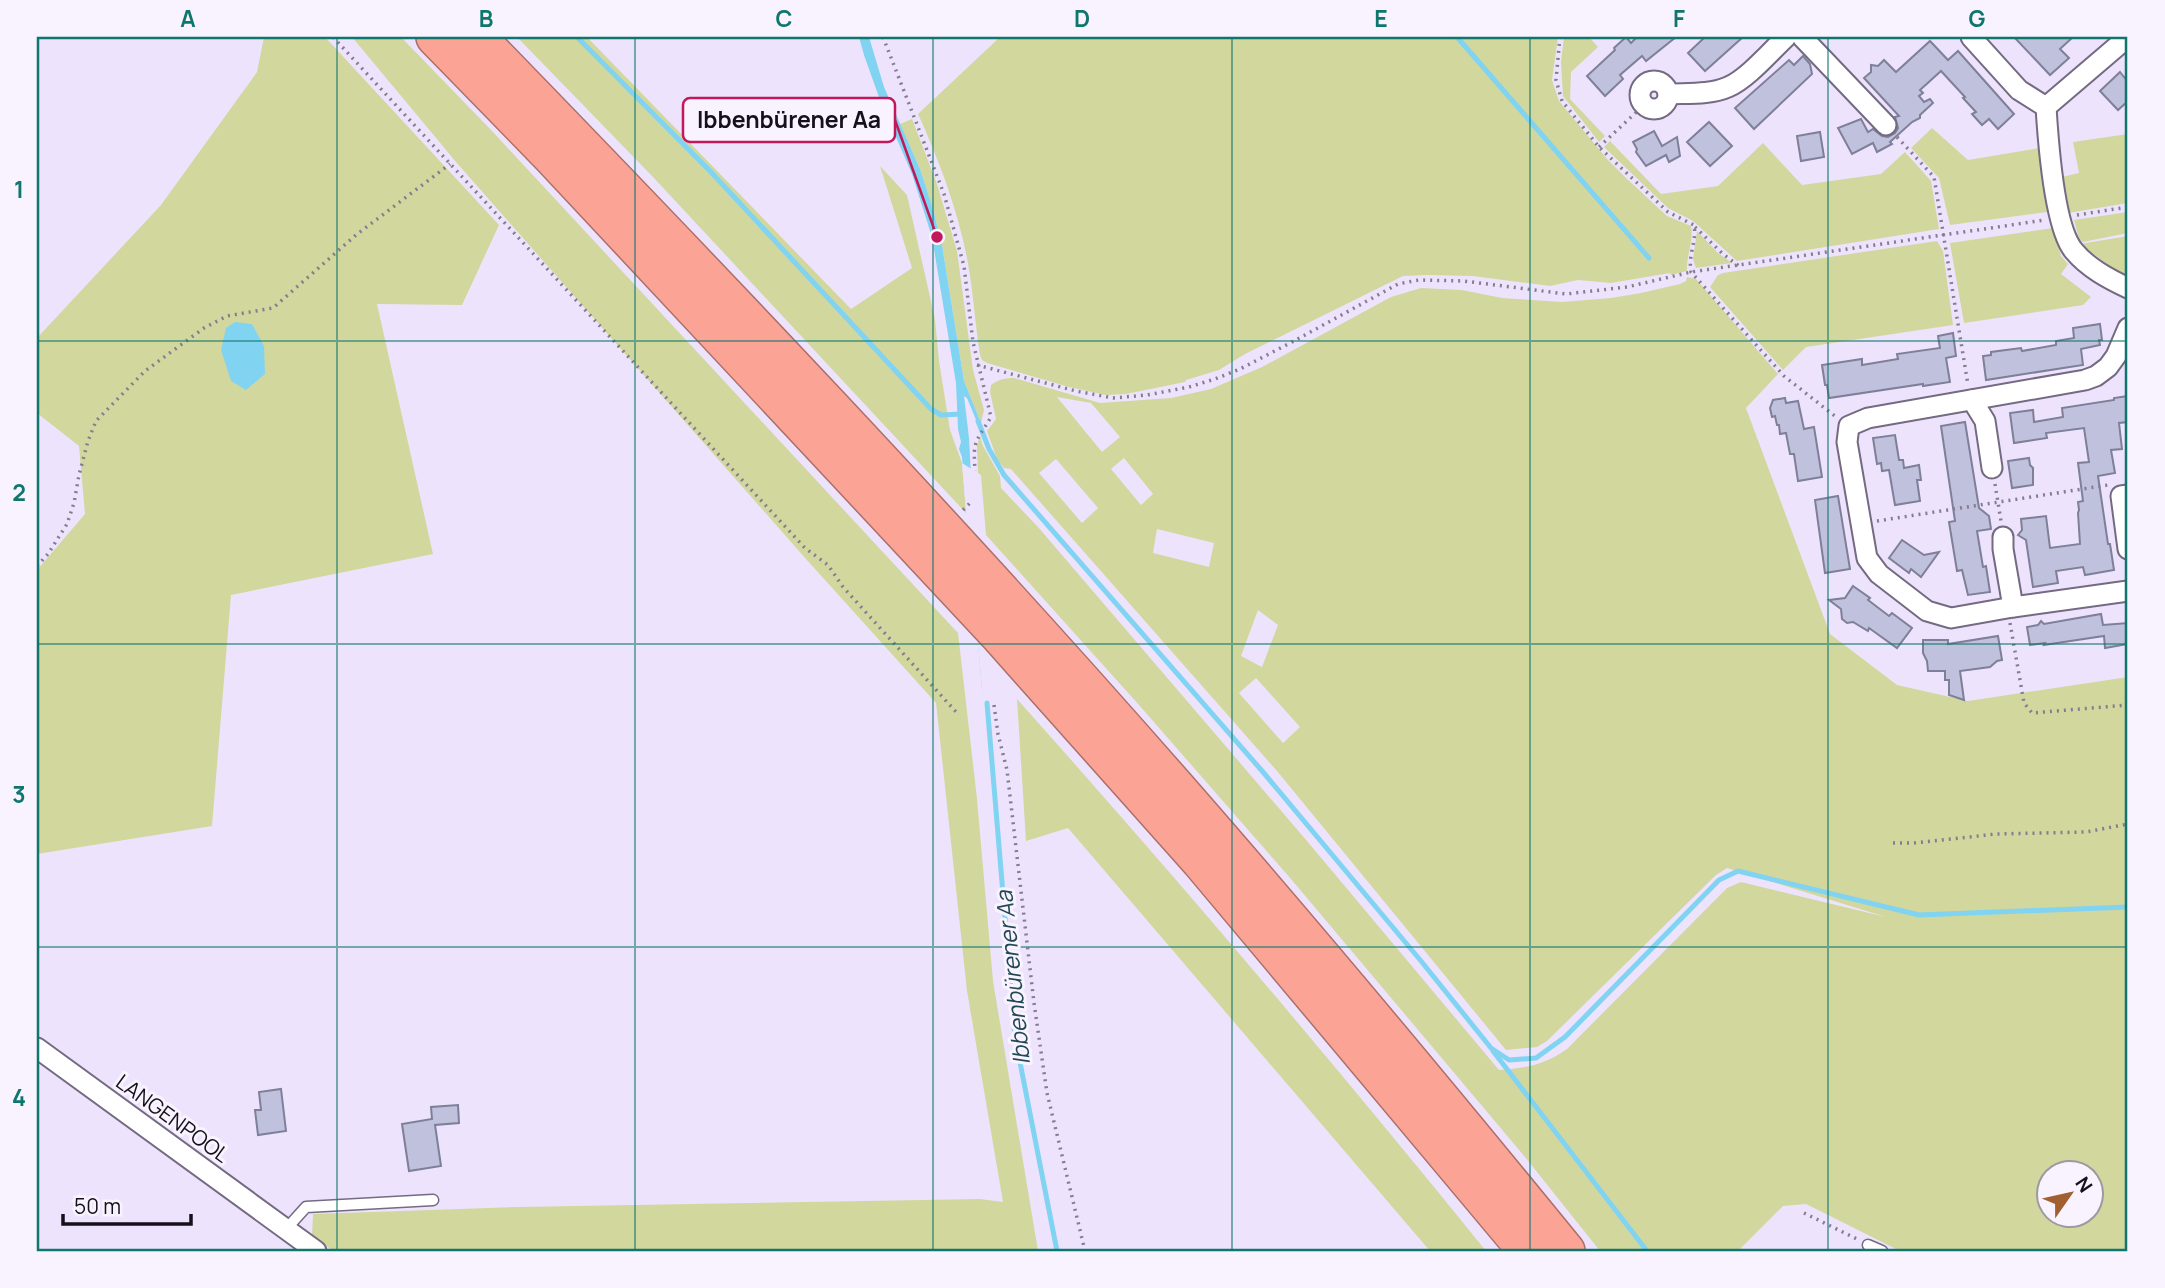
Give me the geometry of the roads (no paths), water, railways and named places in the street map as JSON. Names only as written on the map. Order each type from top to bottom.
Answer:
[{"type":"highway","points":[[435,37],[551,156],[997,633],[1200,862],[1527,1251]]},
{"type":"highway","points":[[477,37],[622,186],[902,483],[1166,776],[1456,1116],[1566,1251]]},
{"type":"street","points":[[1644,104],[1649,108],[1658,108],[1666,103],[1668,94],[1708,92],[1729,87],[1786,37]]},
{"type":"street","points":[[1802,37],[1886,125]]},
{"type":"street","points":[[1971,37],[2019,90],[2046,107]]},
{"type":"street","points":[[2046,107],[2128,37]]},
{"type":"street","points":[[2046,107],[2048,144],[2066,237],[2072,249],[2086,264],[2126,292]]},
{"type":"street","points":[[2128,328],[2116,356],[2108,367],[2096,376],[2056,386],[1868,418],[1849,426],[1847,442],[1867,558],[1879,574],[1927,611],[1951,618],[2128,591]]},
{"type":"street","points":[[1972,400],[1985,421],[1992,468]]},
{"type":"street","points":[[2125,496],[2128,549]]},
{"type":"street","points":[[2003,537],[2013,607]]},
{"type":"street","name":"LANGENPOOL","points":[[37,1048],[316,1251]]},
{"type":"lane","points":[[287,1228],[306,1206],[433,1200]]},
{"type":"lane","points":[[1868,1245],[1882,1251]]},
{"type":"water","points":[[859,37],[869,37],[884,87],[920,169],[933,209],[942,245],[964,381],[981,423],[979,427],[964,396],[969,438],[983,701],[962,457],[959,449],[961,442],[956,383],[932,237],[912,174],[880,100]]},
{"type":"water","points":[[235,322],[252,324],[264,346],[265,374],[246,390],[231,381],[221,350],[226,328]]},
{"type":"waterway","points":[[577,37],[710,171],[931,409],[941,415],[962,414]]},
{"type":"waterway","points":[[1457,37],[1649,258]]},
{"type":"waterway","points":[[978,421],[989,449],[1004,475],[1263,772],[1491,1048],[1509,1060],[1536,1058],[1565,1037],[1719,880],[1738,871],[1919,915],[2128,907]]},
{"type":"waterway","name":"Ibbenbürener Aa","points":[[987,703],[1015,1037],[1057,1251]]},
{"type":"waterway","points":[[1493,1051],[1647,1251]]},
{"type":"place","name":"Ibbenbürener Aa","points":[[937,237]]}]
